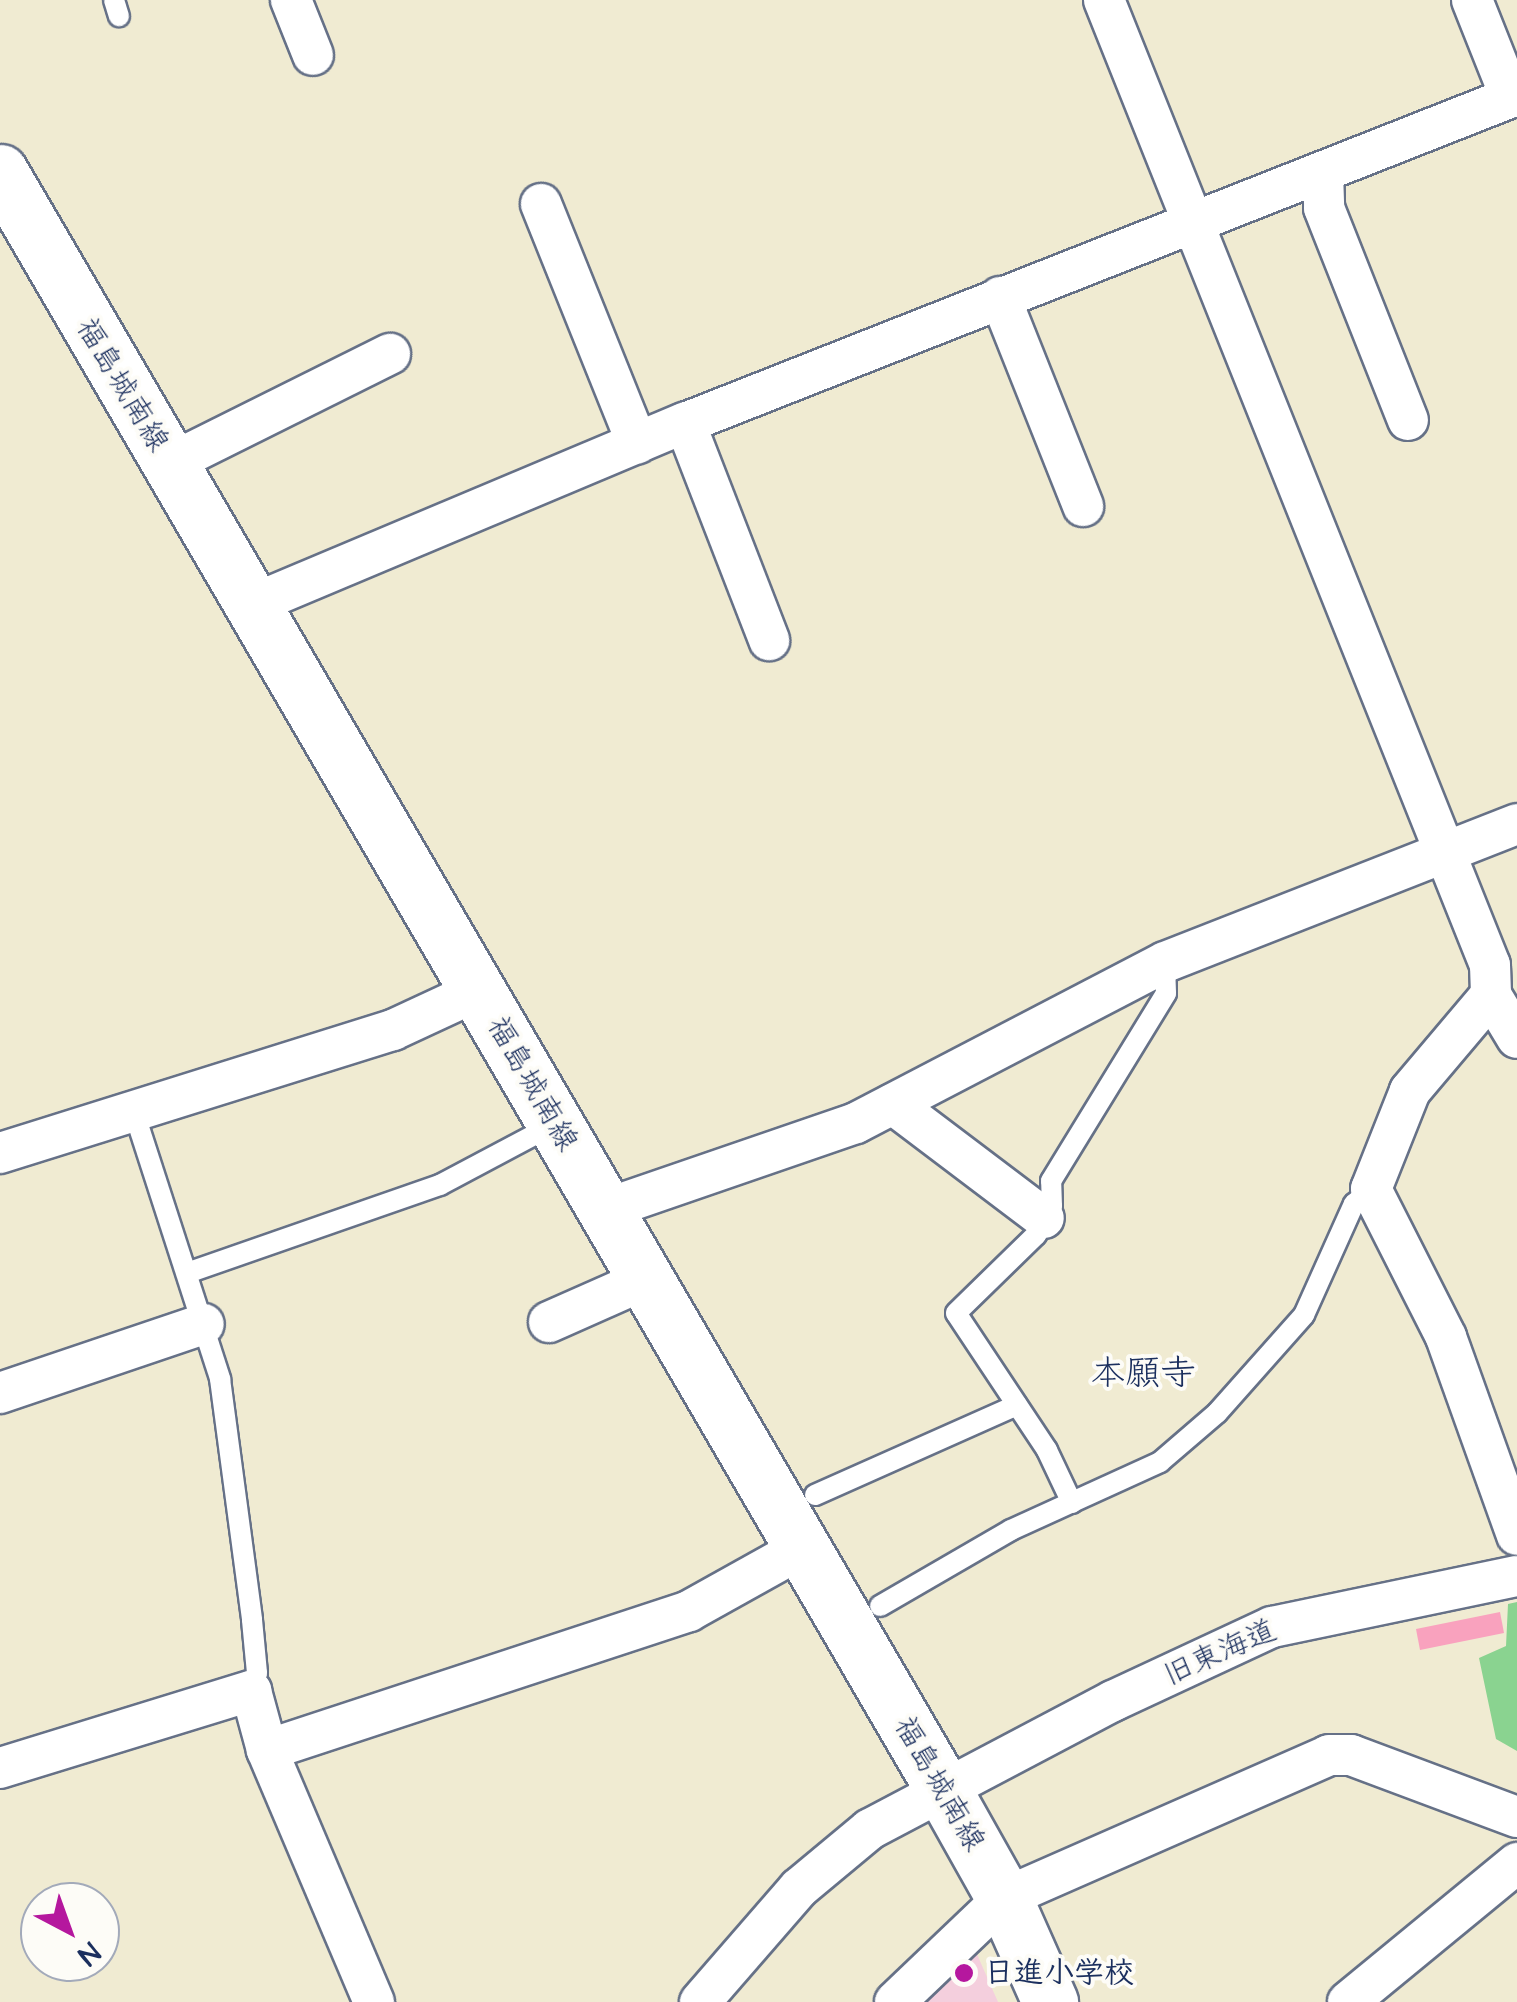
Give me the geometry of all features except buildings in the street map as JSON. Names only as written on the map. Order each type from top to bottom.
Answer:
[{"type":"main road","name":"福島城南線","points":[[0,172],[944,1790],[1057,1992]]},
{"type":"street","points":[[291,0],[313,55]]},
{"type":"street","points":[[1104,0],[1490,965],[1491,994],[1517,1038]]},
{"type":"street","points":[[251,605],[685,423],[1514,96],[1472,0]]},
{"type":"street","points":[[1323,173],[1324,208],[1408,420]]},
{"type":"street","points":[[541,204],[637,443]]},
{"type":"street","points":[[1000,298],[1083,506]]},
{"type":"street","points":[[169,464],[390,354]]},
{"type":"street","points":[[685,423],[770,640]]},
{"type":"street","points":[[606,1210],[856,1123],[1165,962],[1517,824]]},
{"type":"street","points":[[0,1154],[393,1030],[477,991]]},
{"type":"street","points":[[1491,994],[1410,1092],[1371,1189],[1446,1336],[1517,1535]]},
{"type":"street","points":[[893,1104],[1044,1218]]},
{"type":"street","points":[[549,1322],[646,1279]]},
{"type":"street","points":[[0,1393],[204,1324]]},
{"type":"street","points":[[267,1750],[689,1611],[802,1548]]},
{"type":"street","name":"旧東海道","points":[[700,2002],[800,1888],[870,1829],[944,1790],[1272,1627],[1517,1576]]},
{"type":"street","points":[[0,1768],[251,1691],[267,1750],[374,2002]]},
{"type":"street","points":[[895,2002],[1004,1898],[1329,1755],[1350,1755],[1517,1817]]},
{"type":"street","points":[[1348,2002],[1517,1863]]},
{"type":"lane","points":[[1072,1503],[1017,1405],[956,1313],[1036,1235],[1052,1206],[1051,1181],[1166,994],[1165,962]]},
{"type":"lane","points":[[134,1112],[182,1266],[190,1272],[220,1379],[252,1620],[257,1672],[251,1691]]},
{"type":"lane","points":[[190,1272],[440,1185],[555,1124]]},
{"type":"lane","points":[[880,1606],[1072,1503],[1160,1462],[1216,1413],[1304,1315],[1354,1204],[1371,1189]]},
{"type":"lane","points":[[815,1495],[1017,1405]]},
{"type":"shaded area","name":"日進小学校","points":[[972,1943],[998,2002],[913,2002]]},
{"type":"green space","points":[[1517,1602],[1517,1751],[1496,1739],[1479,1658],[1506,1646],[1508,1604]]},
{"type":"place","name":"日進小学校","points":[[964,1973]]},
{"type":"district","name":"本願寺","points":[[1143,1374]]}]
